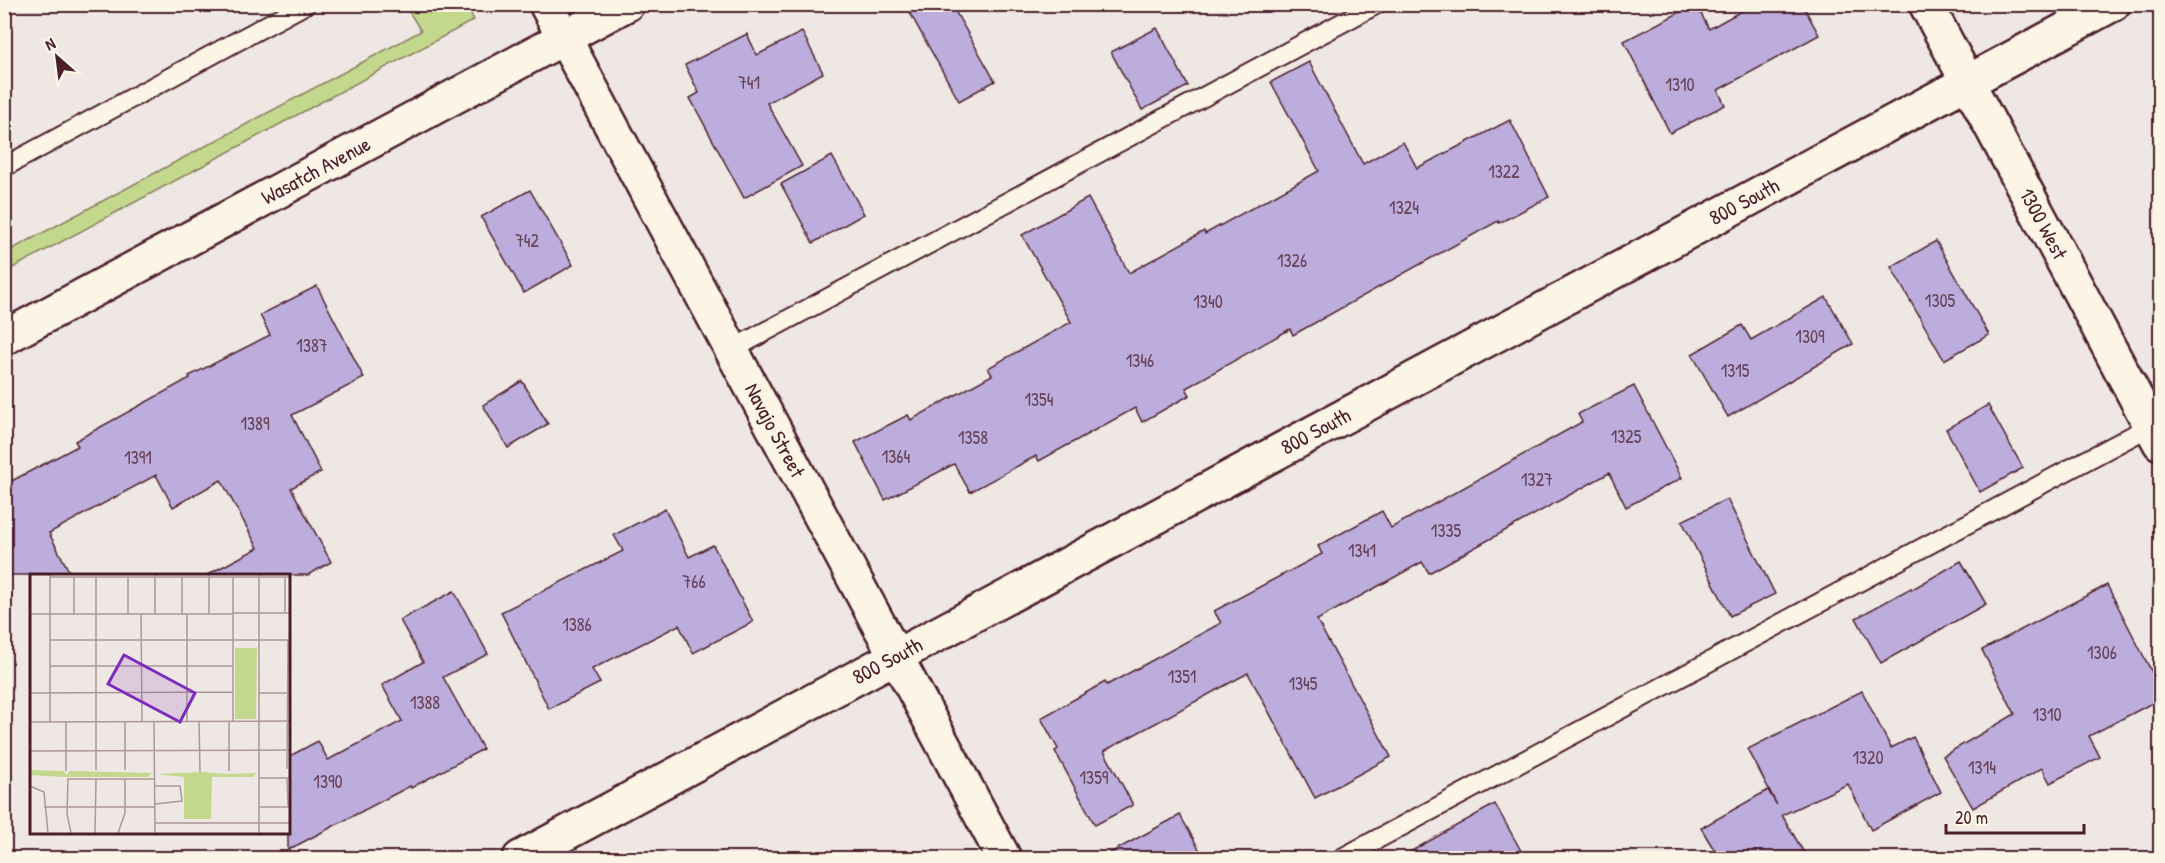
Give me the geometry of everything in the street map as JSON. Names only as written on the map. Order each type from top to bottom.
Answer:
[{"type":"street","name":"Navajo Street","points":[[546,4],[1004,858]]},
{"type":"street","name":"Wasatch Avenue","points":[[4,338],[627,4]]},
{"type":"street","name":"1300 West","points":[[1926,4],[2157,430]]},
{"type":"street","name":"800 South","points":[[520,858],[2112,4]]},
{"type":"lane","points":[[4,167],[306,4]]},
{"type":"lane","points":[[731,350],[1377,4]]},
{"type":"lane","points":[[1342,858],[2157,430]]},
{"type":"green space","points":[[405,5],[466,5],[474,20],[5,272],[5,253],[421,31]]},
{"type":"building","points":[[905,4],[951,4],[995,81],[959,101]]},
{"type":"building","points":[[1696,4],[1709,29],[1754,4],[1802,4],[1819,35],[1718,90],[1725,105],[1670,133],[1624,41]]},
{"type":"building","points":[[1157,28],[1188,86],[1142,110],[1111,52]]},
{"type":"building","points":[[802,32],[823,73],[767,103],[802,166],[744,198],[690,98],[699,93],[685,65],[747,34],[757,55]]},
{"type":"building","points":[[1309,62],[1363,164],[1403,142],[1417,168],[1510,120],[1549,197],[1499,223],[1498,221],[1293,335],[1290,329],[1186,388],[1190,395],[1142,422],[1135,408],[1039,461],[1036,456],[970,492],[954,464],[885,500],[855,442],[908,415],[911,420],[992,375],[988,368],[1071,322],[1022,235],[1088,198],[1129,273],[1319,171],[1271,82]]},
{"type":"building","points":[[832,156],[864,214],[813,243],[781,184]]},
{"type":"building","points":[[530,190],[573,265],[524,293],[481,217]]},
{"type":"building","points":[[1936,241],[1989,335],[1944,360],[1891,267]]},
{"type":"building","points":[[317,286],[364,378],[292,415],[321,472],[291,488],[331,562],[308,575],[209,574],[258,548],[221,480],[173,507],[156,475],[49,533],[70,574],[4,575],[4,485],[78,446],[75,441],[190,378],[189,376],[270,335],[260,315]]},
{"type":"building","points":[[1826,297],[1853,344],[1728,417],[1692,354],[1742,325],[1751,340]]},
{"type":"building","points":[[522,381],[548,424],[508,448],[483,405]]},
{"type":"building","points":[[1634,386],[1682,478],[1626,507],[1609,473],[1429,573],[1422,562],[1317,620],[1391,757],[1315,798],[1248,673],[1104,751],[1133,805],[1095,825],[1055,751],[1058,749],[1041,718],[1105,682],[1107,685],[1221,623],[1214,611],[1322,554],[1318,546],[1382,511],[1391,528],[1582,422],[1578,414]]},
{"type":"building","points":[[1988,405],[2023,468],[1980,492],[1946,429]]},
{"type":"building","points":[[1727,499],[1775,594],[1730,616],[1682,521]]},
{"type":"building","points":[[665,509],[689,557],[713,545],[753,622],[693,653],[679,625],[592,669],[600,683],[549,709],[501,612],[623,551],[614,535]]},
{"type":"building","points":[[1961,561],[1986,604],[1881,663],[1856,618]]},
{"type":"building","points":[[2107,585],[2160,688],[2160,699],[2089,736],[2100,757],[2050,783],[2042,768],[1973,808],[1943,756],[2015,714],[1982,650]]},
{"type":"building","points":[[454,591],[488,654],[443,677],[483,749],[288,850],[290,756],[318,741],[328,760],[402,721],[382,685],[423,662],[400,620]]},
{"type":"building","points":[[1862,691],[1891,748],[1913,737],[1941,792],[1871,830],[1848,784],[1782,815],[1807,858],[1719,858],[1701,828],[1768,790],[1777,805],[1748,749]]},
{"type":"building","points":[[1495,804],[1525,858],[1399,858]]},
{"type":"building","points":[[1180,815],[1204,858],[1101,858]]}]
